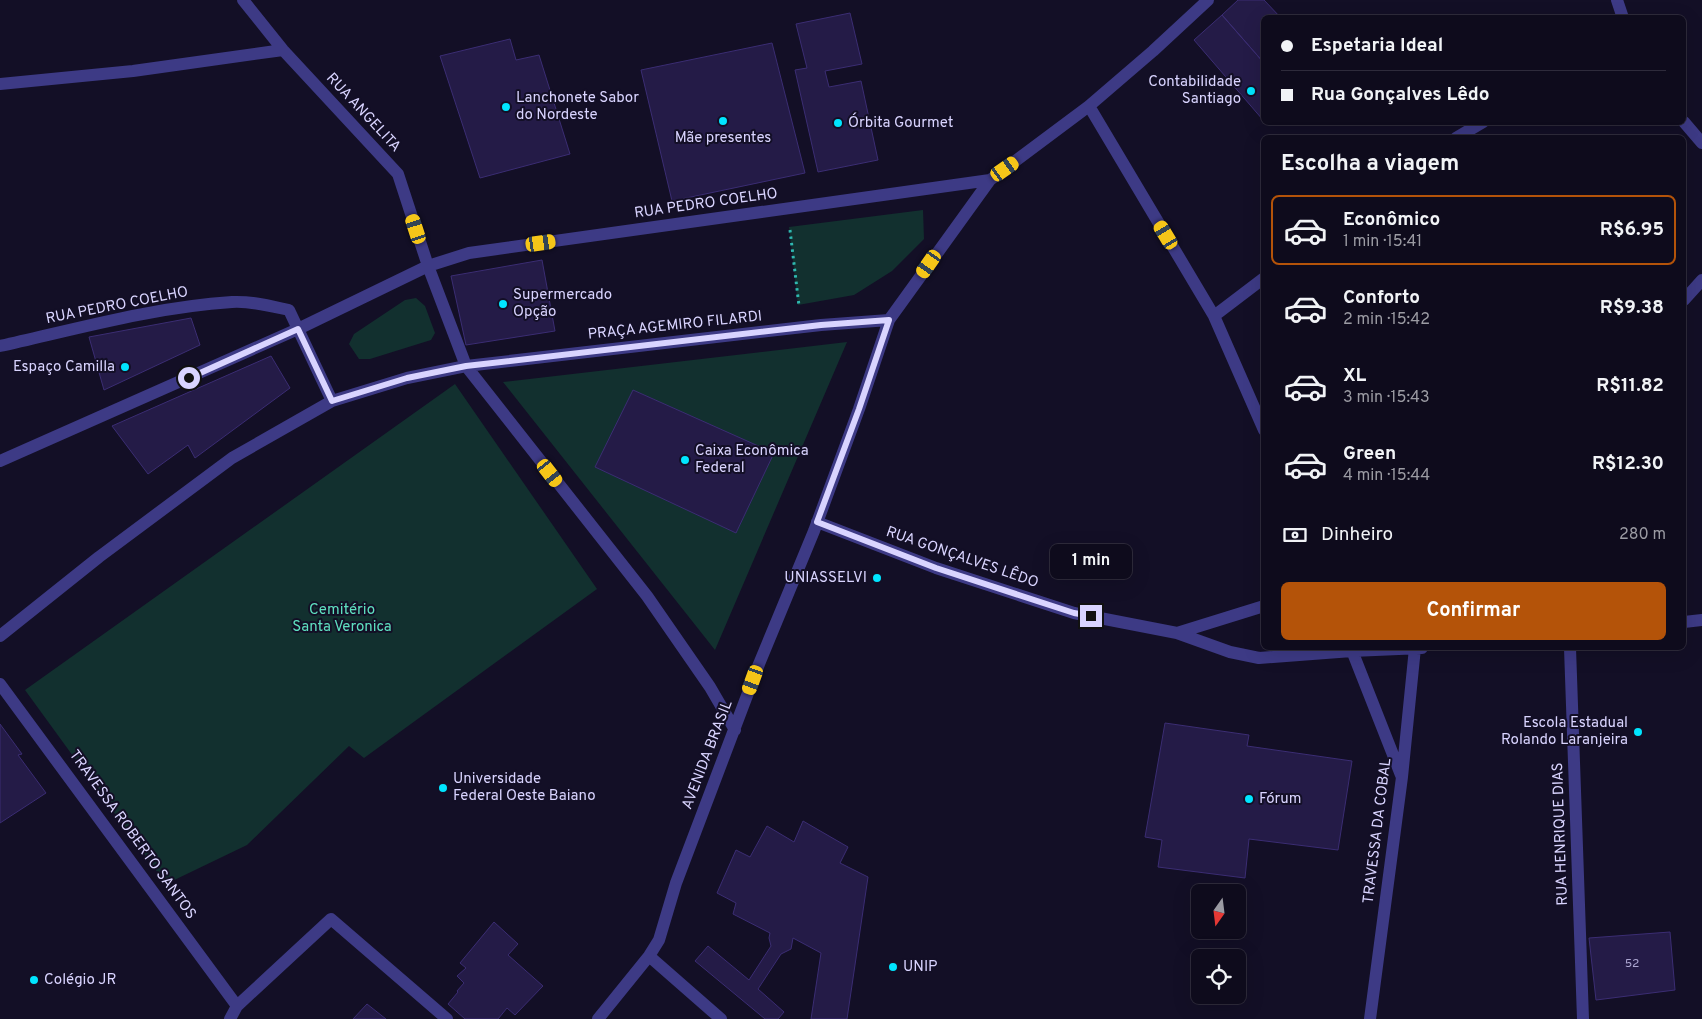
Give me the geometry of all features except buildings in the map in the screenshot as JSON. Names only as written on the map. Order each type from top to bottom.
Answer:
[{"type":"street","name":"RUA ANGELITA","points":[[243,0],[283,50],[398,174],[428,266],[466,366],[647,596],[710,687],[735,730]]},
{"type":"street","points":[[990,180],[1089,106],[1152,52],[1208,0]]},
{"type":"street","points":[[1617,0],[1622,15]]},
{"type":"street","points":[[0,84],[133,71],[283,50]]},
{"type":"street","points":[[1089,106],[1214,316],[1261,423]]},
{"type":"street","points":[[1686,124],[1702,143]]},
{"type":"street","points":[[1461,135],[1478,125]]},
{"type":"street","name":"RUA PEDRO COELHO","points":[[0,461],[298,329],[428,266],[469,253],[990,180]]},
{"type":"street","name":"AVENIDA BRASIL","points":[[598,1019],[649,956],[659,940],[676,883],[759,664],[817,522],[859,409],[889,320],[990,180]]},
{"type":"street","points":[[1214,316],[1261,280]]},
{"type":"street","points":[[1686,298],[1702,280]]},
{"type":"street","name":"RUA PEDRO COELHO","points":[[0,346],[152,312],[233,302],[264,304],[289,310],[332,401]]},
{"type":"street","name":"PRAÇA AGEMIRO FILARDI","points":[[0,636],[100,557],[232,458],[332,401],[407,378],[466,366],[802,329],[821,325],[889,320]]},
{"type":"street","name":"RUA GONÇALVES LÊDO","points":[[817,522],[936,568],[1074,613],[1177,633],[1230,652],[1259,658],[1342,650]]},
{"type":"street","points":[[1177,633],[1261,607]]},
{"type":"street","points":[[1686,622],[1702,620]]},
{"type":"street","points":[[1352,650],[1402,777]]},
{"type":"street","name":"TRAVESSA DA COBAL","points":[[1370,1019],[1417,650]]},
{"type":"street","name":"RUA HENRIQUE DIAS","points":[[1570,650],[1583,1019]]},
{"type":"street","name":"TRAVESSA ROBERTO SANTOS","points":[[0,684],[237,1006]]},
{"type":"street","points":[[230,1019],[237,1006],[331,919],[447,1019]]},
{"type":"street","points":[[649,956],[721,1019]]},
{"type":"path","points":[[787,209],[802,329]]},
{"type":"green space","points":[[923,210],[924,239],[892,271],[854,295],[798,305],[789,227]]},
{"type":"green space","points":[[416,298],[425,306],[435,333],[431,340],[370,359],[359,359],[349,344],[354,334],[405,300]]},
{"type":"green space","points":[[847,342],[715,650],[503,382]]},
{"type":"green space","name":"Cemitério Santa Veronica","points":[[455,384],[597,589],[364,758],[349,746],[247,845],[166,884],[25,690]]},
{"type":"place","name":"Contabilidade Santiago","points":[[1251,91]]},
{"type":"place","name":"Lanchonete Sabor do Nordeste","points":[[506,107]]},
{"type":"place","name":"Mãe presentes","points":[[723,121]]},
{"type":"place","name":"Órbita Gourmet","points":[[838,123]]},
{"type":"place","name":"Supermercado Opção","points":[[503,304]]},
{"type":"place","name":"Espaço Camilla","points":[[125,367]]},
{"type":"place","name":"Caixa Econômica Federal","points":[[685,460]]},
{"type":"place","name":"UNIASSELVI","points":[[877,578]]},
{"type":"place","name":"Escola Estadual Rolando Laranjeira","points":[[1638,732]]},
{"type":"place","name":"Universidade Federal Oeste Baiano","points":[[443,788]]},
{"type":"place","name":"Fórum","points":[[1249,799]]},
{"type":"place","name":"UNIP","points":[[893,967]]},
{"type":"place","name":"Colégio JR","points":[[34,980]]},
{"type":"route","points":[[189,378],[298,329],[332,401],[407,378],[466,366],[802,329],[821,325],[889,320],[859,409],[817,522],[936,568],[1074,613],[1091,616]]}]
